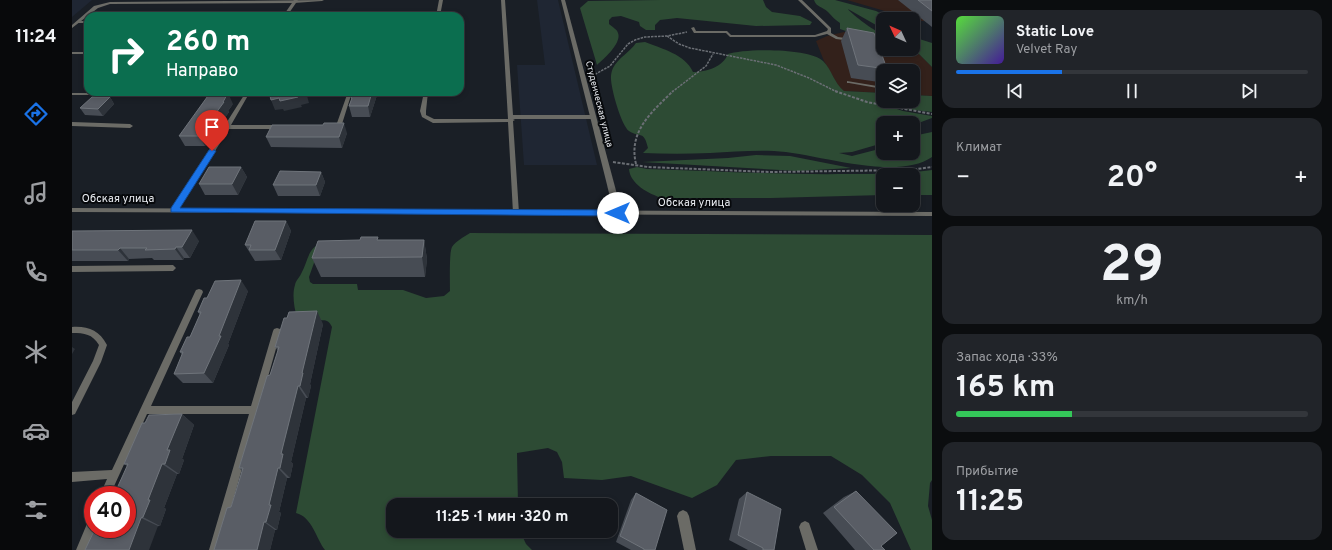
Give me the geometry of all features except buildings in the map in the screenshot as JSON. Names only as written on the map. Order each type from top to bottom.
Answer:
[{"type":"street","points":[[91,12],[96,8],[110,3],[322,0]]},
{"type":"street","name":"Студенческая улица","points":[[563,0],[618,213]]},
{"type":"street","points":[[72,28],[84,18]]},
{"type":"street","name":"Обская улица","points":[[72,210],[932,214]]},
{"type":"street","points":[[683,516],[690,550]]},
{"type":"street","points":[[805,527],[812,550]]},
{"type":"lane","points":[[439,12],[441,0]]},
{"type":"lane","points":[[504,0],[512,118],[516,213]]},
{"type":"lane","points":[[800,0],[830,29],[828,33]]},
{"type":"lane","points":[[288,12],[295,1]]},
{"type":"lane","points":[[79,22],[84,22]]},
{"type":"lane","points":[[694,30],[727,32],[730,36],[815,36],[828,33],[837,38],[856,41]]},
{"type":"lane","points":[[72,54],[84,54]]},
{"type":"lane","points":[[849,82],[876,87]]},
{"type":"lane","points":[[72,94],[84,94]]},
{"type":"lane","points":[[174,210],[246,96]]},
{"type":"lane","points":[[323,127],[331,127],[339,124],[349,96]]},
{"type":"lane","points":[[425,96],[423,111],[424,116],[433,121],[593,117]]},
{"type":"lane","points":[[72,124],[130,126]]},
{"type":"lane","points":[[227,127],[283,127]]},
{"type":"lane","points":[[72,269],[173,268]]},
{"type":"lane","points":[[109,486],[199,292]]},
{"type":"lane","points":[[72,330],[85,330],[96,334],[103,345],[97,362],[72,411]]},
{"type":"lane","points":[[214,550],[276,331]]},
{"type":"lane","points":[[144,410],[254,410]]},
{"type":"lane","points":[[72,477],[115,474]]},
{"type":"lane","points":[[81,550],[86,538]]},
{"type":"path","points":[[584,79],[600,73],[610,66],[628,44],[635,40],[645,37],[667,36],[694,30]]},
{"type":"path","points":[[667,36],[684,46],[713,54],[776,66],[810,78],[844,95],[867,102],[932,114]]},
{"type":"path","points":[[636,164],[634,141],[643,124],[673,91],[705,68],[710,62],[713,54]]},
{"type":"path","points":[[605,162],[648,166],[770,172],[910,170],[931,167]]},
{"type":"shaded area","points":[[72,0],[92,0],[72,17]]},
{"type":"shaded area","points":[[537,0],[558,0],[597,165],[524,165],[517,65],[545,65]]},
{"type":"shaded area","points":[[847,0],[932,0],[932,21],[920,21],[920,12],[888,12]]},
{"type":"shaded area","points":[[844,32],[876,34],[876,56],[920,55],[932,67],[932,96],[920,95],[920,64],[876,64],[876,93],[844,91],[839,87],[824,61],[816,41],[827,36]]},
{"type":"green space","points":[[763,0],[766,7],[772,12],[800,16],[812,22],[810,25],[756,26],[677,18],[660,20],[655,25],[655,30],[646,30],[640,26],[639,22],[621,16],[612,17],[609,20],[609,24],[616,29],[619,37],[612,50],[597,65],[580,8],[588,1]]},
{"type":"green space","points":[[814,0],[835,0],[876,11],[878,12],[876,12],[876,25],[848,9],[876,31],[876,34],[849,32],[840,29],[840,23],[826,10],[816,4]]},
{"type":"green space","points":[[920,39],[932,43],[932,67],[920,55]]},
{"type":"green space","points":[[645,42],[679,56],[685,61],[693,72],[714,68],[726,59],[728,54],[736,52],[777,50],[792,51],[816,57],[823,61],[829,68],[838,84],[844,91],[876,93],[876,108],[894,108],[932,116],[932,118],[920,122],[920,116],[876,116],[876,145],[852,152],[839,153],[852,156],[876,150],[876,160],[920,160],[920,135],[932,132],[932,157],[917,164],[898,167],[877,167],[774,151],[684,154],[643,153],[648,148],[645,139],[641,135],[629,131],[626,127],[617,105],[611,81],[615,64],[636,43]]},
{"type":"green space","points":[[920,95],[932,96],[932,112],[894,108],[920,108]]},
{"type":"green space","points":[[756,155],[790,156],[851,168],[798,171],[642,162],[728,158]]},
{"type":"green space","points":[[637,167],[647,169],[748,173],[876,174],[876,195],[771,198],[662,198],[646,191],[636,184],[630,174],[629,169]]},
{"type":"green space","points":[[932,170],[932,195],[920,195],[920,171]]},
{"type":"green space","points":[[470,233],[932,235],[932,480],[930,483],[928,506],[932,520],[932,550],[911,550],[890,503],[862,475],[831,456],[771,456],[736,460],[717,485],[692,498],[631,476],[602,480],[564,478],[562,462],[557,452],[548,448],[517,453],[518,498],[386,498],[386,538],[523,538],[526,544],[532,550],[325,550],[310,523],[301,515],[296,513],[332,327],[326,321],[311,321],[297,317],[294,305],[294,289],[296,282],[310,252],[321,243],[309,277],[310,282],[313,284],[357,284],[358,290],[403,290],[426,298],[444,296],[450,291],[451,250],[458,241]]},
{"type":"route","points":[[212,151],[174,210],[618,213]]}]
